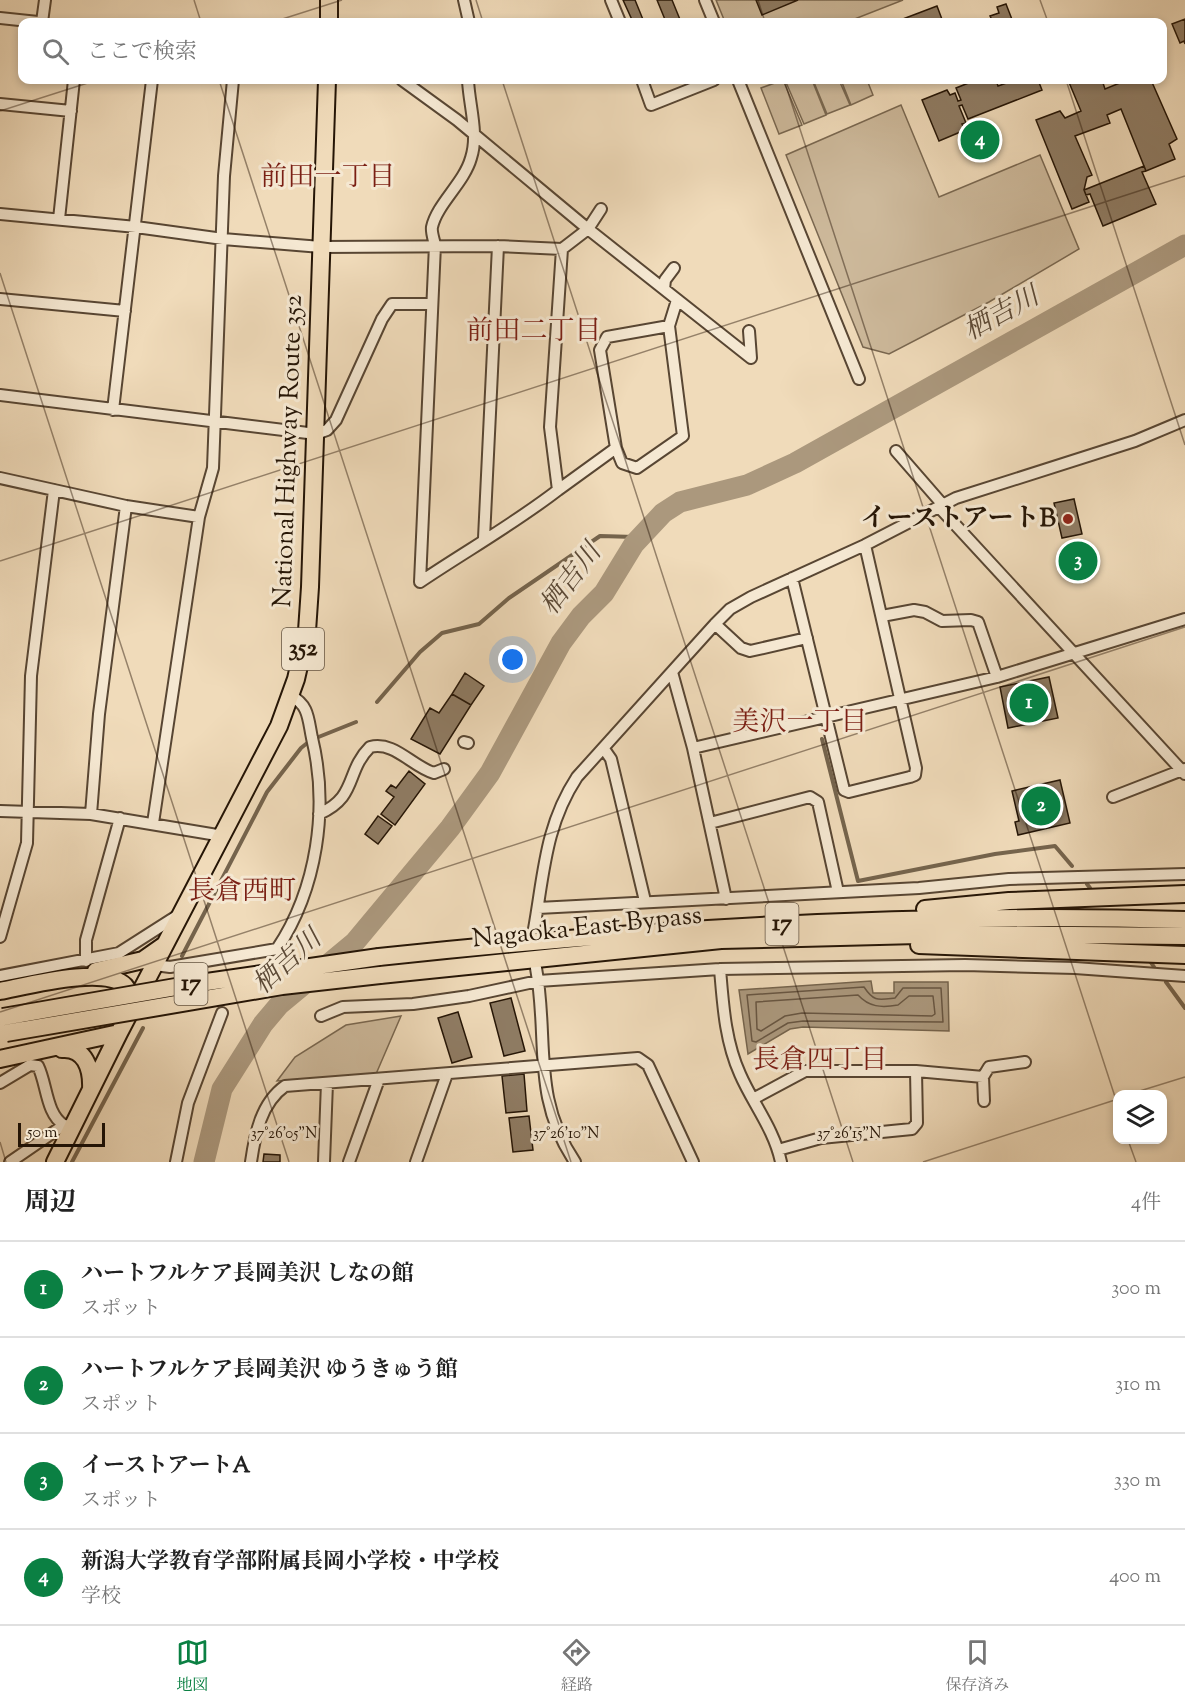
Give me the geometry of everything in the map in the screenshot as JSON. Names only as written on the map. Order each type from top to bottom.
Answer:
[{"type":"highway","points":[[329,0],[329,18]]},
{"type":"highway","name":"National Highway Route 352","points":[[55,1162],[69,1125],[91,1092],[119,1033],[267,752],[291,696],[307,631],[316,434],[327,84]]},
{"type":"highway","name":"17","points":[[838,921],[1009,901],[1185,894]]},
{"type":"highway","name":"Nagaoka East Bypass","points":[[2,1025],[192,984],[380,957],[617,934],[838,921],[1008,917],[1185,920]]},
{"type":"highway","name":"Nagaoka East Bypass","points":[[2,1025],[282,986],[721,940],[957,934],[1185,936]]},
{"type":"highway","points":[[0,991],[134,962],[165,945]]},
{"type":"highway","name":"17","points":[[644,948],[902,945],[1185,955]]},
{"type":"highway","points":[[33,984],[109,977],[129,992],[128,1017]]},
{"type":"highway","points":[[0,1059],[119,1033]]},
{"type":"highway","points":[[50,1049],[68,1048],[82,1055],[92,1077],[91,1092]]},
{"type":"street","points":[[41,18],[45,0]]},
{"type":"street","points":[[464,0],[468,18]]},
{"type":"street","points":[[611,0],[618,18]]},
{"type":"street","points":[[705,0],[712,18]]},
{"type":"street","points":[[0,18],[18,20]]},
{"type":"street","points":[[59,219],[74,84]]},
{"type":"street","points":[[113,410],[152,84]]},
{"type":"street","points":[[153,823],[199,518],[213,468],[224,176],[233,84]]},
{"type":"street","points":[[407,84],[474,134],[588,229],[751,358],[749,331]]},
{"type":"street","points":[[468,84],[474,134],[472,158],[464,177],[437,215],[432,228],[435,245],[420,582],[484,538],[517,521],[616,448]]},
{"type":"street","points":[[643,84],[651,105],[704,84]]},
{"type":"street","points":[[740,84],[859,379]]},
{"type":"street","points":[[0,104],[71,111]]},
{"type":"street","points":[[0,214],[136,227],[223,239],[321,247],[435,245],[562,249],[588,229],[601,208]]},
{"type":"street","points":[[484,538],[498,246]]},
{"type":"street","points":[[558,490],[550,427],[562,249]]},
{"type":"street","points":[[664,289],[665,280],[674,268]]},
{"type":"street","points":[[0,299],[125,311]]},
{"type":"street","points":[[669,326],[607,337],[600,350],[616,448],[622,463],[637,468],[683,436],[669,326],[678,300]]},
{"type":"street","points":[[0,395],[316,434],[327,430],[336,420],[382,319],[392,304],[431,304]]},
{"type":"street","points":[[534,929],[543,858],[564,798],[577,777],[730,609],[956,498],[1135,441],[1185,420]]},
{"type":"street","points":[[896,451],[941,506],[1072,654],[1184,771],[1113,797]]},
{"type":"street","points":[[0,478],[126,506],[199,518]]},
{"type":"street","points":[[0,937],[27,843],[31,676],[54,490]]},
{"type":"street","points":[[91,814],[99,714],[126,506]]},
{"type":"street","points":[[792,578],[842,785],[849,792],[915,775],[916,768],[865,544]]},
{"type":"street","points":[[882,616],[914,610],[925,612],[942,621],[971,620],[978,622],[997,677]]},
{"type":"street","points":[[693,748],[997,677],[1185,619]]},
{"type":"street","points":[[716,624],[741,648],[750,651],[807,638]]},
{"type":"street","points":[[672,672],[693,748],[726,899]]},
{"type":"street","points":[[155,965],[170,967],[277,950],[290,928],[316,850],[319,814],[313,739],[305,705],[291,696]]},
{"type":"street","points":[[319,814],[340,802],[360,759],[370,747],[380,744],[390,747],[434,773],[444,769]]},
{"type":"street","points":[[604,749],[610,759],[645,901]]},
{"type":"street","points":[[710,823],[810,797],[818,802],[838,892]]},
{"type":"street","points":[[0,811],[91,814],[223,836]]},
{"type":"street","points":[[86,961],[86,940],[120,818]]},
{"type":"street","points":[[538,908],[645,901],[726,899],[1009,879],[1185,874]]},
{"type":"street","points":[[0,976],[86,961],[134,946],[182,913]]},
{"type":"street","points":[[241,970],[242,956]]},
{"type":"street","points":[[321,1016],[343,1007],[447,999],[538,981],[720,969],[965,965],[1074,968],[1185,976]]},
{"type":"street","points":[[536,968],[546,1098],[554,1125],[575,1162]]},
{"type":"street","points":[[720,969],[732,1054],[778,1150],[781,1162]]},
{"type":"street","points":[[176,1162],[188,1103],[222,1013]]},
{"type":"street","points":[[251,1162],[255,1133],[276,1092],[285,1086],[638,1058],[644,1060],[652,1071],[693,1162]]},
{"type":"street","points":[[984,1101],[983,1077],[989,1067],[1025,1062]]},
{"type":"street","points":[[0,1083],[30,1065],[38,1066],[53,1112],[58,1121],[69,1125]]},
{"type":"street","points":[[753,1099],[806,1071],[916,1071],[983,1077]]},
{"type":"street","points":[[778,1150],[821,1138],[912,1130],[917,1123],[916,1071]]},
{"type":"street","points":[[416,1162],[447,1074]]},
{"type":"street","points":[[349,1162],[379,1080]]},
{"type":"street","points":[[324,1162],[327,1083]]},
{"type":"street","points":[[10,1162],[69,1125]]},
{"type":"shaded area","points":[[716,0],[903,0],[857,18],[723,18]]},
{"type":"shaded area","points":[[772,84],[785,84],[802,125],[779,134],[761,88]]},
{"type":"shaded area","points":[[787,84],[814,84],[826,115],[804,124]]},
{"type":"shaded area","points":[[815,84],[841,84],[850,105],[827,114]]},
{"type":"shaded area","points":[[843,84],[869,84],[873,95],[851,105]]},
{"type":"shaded area","points":[[901,105],[939,197],[1040,155],[1079,249],[989,302],[889,354],[863,347],[786,155]]},
{"type":"shaded area","points":[[401,1016],[376,1074],[277,1081],[295,1057],[346,1025]]},
{"type":"water","points":[[871,981],[873,993],[894,993],[894,982],[948,982],[949,1031],[803,1027],[790,1029],[748,1054],[739,990]]},
{"type":"building","points":[[623,0],[635,0],[642,18],[631,18]]},
{"type":"building","points":[[657,0],[672,0],[679,18],[664,18]]},
{"type":"building","points":[[756,0],[798,0],[762,15]]},
{"type":"building","points":[[1006,4],[1011,18],[991,18],[990,16],[999,13],[997,7]]},
{"type":"building","points":[[937,6],[942,18],[906,18]]},
{"type":"building","points":[[1185,19],[1185,44],[1184,41],[1180,43],[1172,24]]},
{"type":"building","points":[[966,84],[997,84],[998,86],[1040,84],[1042,90],[968,119],[962,105],[959,106],[966,123],[962,124],[965,130],[939,141],[922,100],[947,90],[950,95],[955,93],[958,101],[961,100],[956,88]]},
{"type":"building","points":[[1070,84],[1103,84],[1105,89],[1117,84],[1153,84],[1177,139],[1169,144],[1175,159],[1146,171],[1121,109],[1107,115],[1110,123],[1075,136],[1092,175],[1087,177],[1084,190],[1089,202],[1072,209],[1036,120],[1060,111],[1065,118],[1081,111]]},
{"type":"building","points":[[1144,166],[1146,171],[1142,172],[1156,204],[1103,226],[1090,194],[1086,195],[1084,190]]},
{"type":"building","name":"イーストアートB","points":[[1074,499],[1082,534],[1062,538],[1054,503]]},
{"type":"building","points":[[1083,543],[1092,575],[1073,580],[1065,548]]},
{"type":"building","points":[[465,673],[484,686],[471,705],[452,694]]},
{"type":"building","points":[[1049,677],[1058,718],[1008,728],[1000,687]]},
{"type":"building","points":[[452,694],[471,705],[440,754],[411,739],[430,708],[439,713]]},
{"type":"building","points":[[409,771],[425,784],[395,825],[381,814],[394,797],[386,791],[391,785],[396,788]]},
{"type":"building","points":[[1060,780],[1070,823],[1018,835],[1015,822],[1019,821],[1012,791]]},
{"type":"building","points":[[378,816],[392,826],[378,844],[365,834]]},
{"type":"building","points":[[511,998],[525,1051],[504,1056],[490,1003]]},
{"type":"building","points":[[458,1012],[472,1057],[452,1063],[438,1018]]},
{"type":"building","points":[[524,1074],[527,1111],[506,1113],[502,1076]]},
{"type":"building","points":[[529,1116],[533,1150],[513,1152],[509,1118]]},
{"type":"building","points":[[264,1154],[280,1155],[280,1162],[263,1162]]},
{"type":"waterway","name":"栖吉川","points":[[204,1162],[222,1089],[263,1024],[279,1005],[355,942],[450,828],[490,773],[561,643],[581,616],[604,593],[634,544],[663,513],[680,502],[747,485],[795,463],[1185,245]]},
{"type":"waterway","points":[[377,702],[420,652],[442,633],[479,624],[509,598],[600,536],[635,537],[644,534]]},
{"type":"waterway","points":[[182,956],[267,792],[301,748],[311,740],[356,722]]},
{"type":"waterway","points":[[822,739],[858,881],[995,854],[1055,846],[1072,866]]},
{"type":"waterway","points":[[1087,884],[1090,888]]},
{"type":"waterway","points":[[1150,961],[1154,967]]},
{"type":"waterway","points":[[1166,982],[1185,1008]]},
{"type":"waterway","points":[[72,1162],[143,1028]]},
{"type":"place","name":"新潟大学教育学部附属長岡小学校・中学校","points":[[980,140]]},
{"type":"place","name":"イーストアートB","points":[[1068,519]]},
{"type":"place","name":"イーストアートA","points":[[1078,561]]},
{"type":"place","name":"ハートフルケア長岡美沢 しなの館","points":[[1029,703]]},
{"type":"place","name":"ハートフルケア長岡美沢 ゆうきゅう館","points":[[1041,806]]},
{"type":"district","name":"前田一丁目","points":[[328,178]]},
{"type":"district","name":"前田二丁目","points":[[534,332]]},
{"type":"district","name":"美沢一丁目","points":[[800,723]]},
{"type":"district","name":"長倉西町","points":[[242,892]]},
{"type":"district","name":"長倉四丁目","points":[[820,1061]]}]
